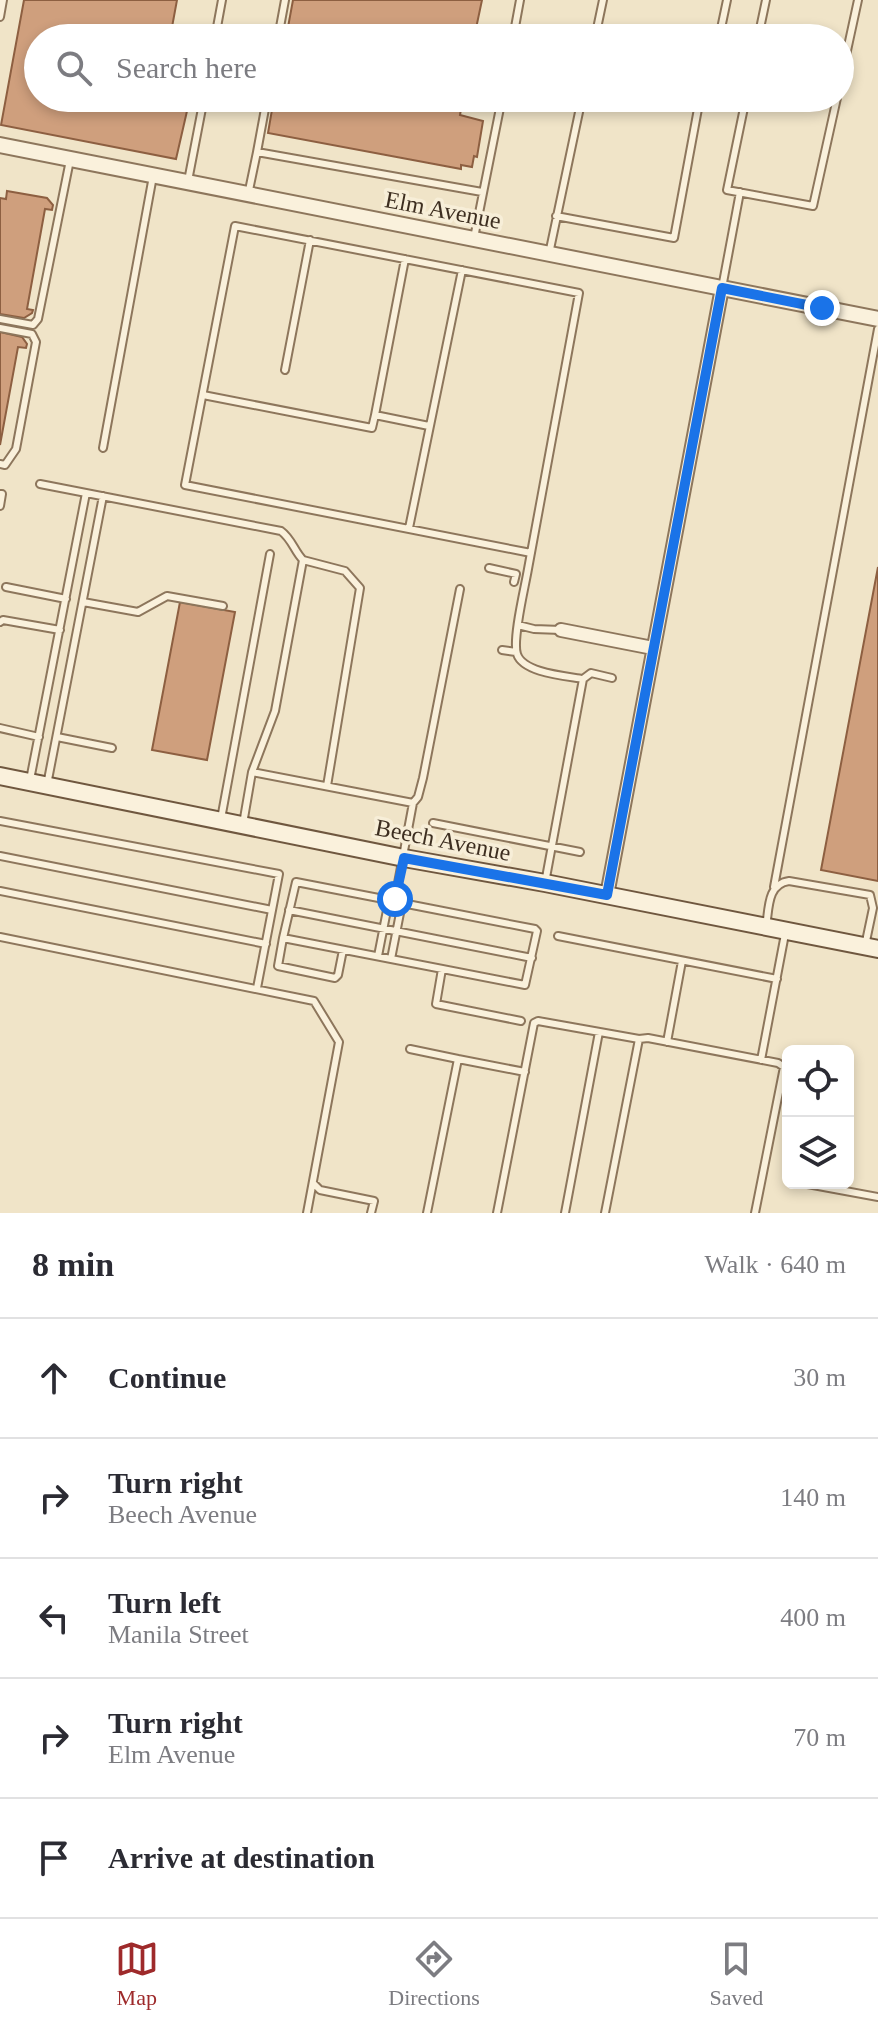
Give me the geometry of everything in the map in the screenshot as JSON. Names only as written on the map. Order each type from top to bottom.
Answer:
[{"type":"main road","name":"Beech Avenue","points":[[0,776],[872,948]]},
{"type":"street","name":"Elm Avenue","points":[[0,145],[878,319]]},
{"type":"street","points":[[607,895],[722,288]]},
{"type":"street","points":[[561,630],[653,648]]},
{"type":"lane","points":[[0,17],[3,0]]},
{"type":"lane","points":[[218,24],[222,0]]},
{"type":"lane","points":[[281,24],[285,0]]},
{"type":"lane","points":[[516,24],[520,0]]},
{"type":"lane","points":[[598,24],[603,0]]},
{"type":"lane","points":[[722,24],[727,0]]},
{"type":"lane","points":[[761,24],[766,0]]},
{"type":"lane","points":[[853,24],[858,0]]},
{"type":"lane","points":[[188,183],[201,112]]},
{"type":"lane","points":[[248,196],[264,112]]},
{"type":"lane","points":[[474,238],[499,112]]},
{"type":"lane","points":[[549,254],[579,112]]},
{"type":"lane","points":[[556,216],[674,238],[697,112]]},
{"type":"lane","points":[[743,112],[727,190],[813,206],[834,112]]},
{"type":"lane","points":[[257,152],[482,192]]},
{"type":"lane","points":[[0,319],[33,325],[38,319],[70,160]]},
{"type":"lane","points":[[103,448],[153,176]]},
{"type":"lane","points":[[722,288],[740,192]]},
{"type":"lane","points":[[531,553],[185,485],[235,226],[579,293],[518,625],[516,652],[519,659],[535,670],[583,679]]},
{"type":"lane","points":[[285,370],[310,240]]},
{"type":"lane","points":[[203,395],[372,428],[405,259]]},
{"type":"lane","points":[[409,528],[462,270]]},
{"type":"lane","points":[[0,328],[32,334],[36,342],[16,449],[5,465],[0,464]]},
{"type":"lane","points":[[766,927],[878,329]]},
{"type":"lane","points":[[375,415],[429,426]]},
{"type":"lane","points":[[40,484],[281,531],[303,560],[345,571],[360,588],[327,786]]},
{"type":"lane","points":[[29,782],[86,493]]},
{"type":"lane","points":[[0,494],[0,506]]},
{"type":"lane","points":[[47,785],[103,496]]},
{"type":"lane","points":[[221,819],[270,554]]},
{"type":"lane","points":[[243,824],[252,772],[275,711],[303,560]]},
{"type":"lane","points":[[489,568],[516,574],[514,582]]},
{"type":"lane","points":[[6,587],[66,599]]},
{"type":"lane","points":[[378,956],[383,928],[395,900],[413,803],[418,797],[423,778],[460,589]]},
{"type":"lane","points":[[83,602],[138,612],[167,596],[223,606]]},
{"type":"lane","points":[[0,622],[60,630]]},
{"type":"lane","points":[[518,625],[561,630]]},
{"type":"lane","points":[[502,650],[516,652]]},
{"type":"lane","points":[[545,883],[583,679],[591,673],[612,678]]},
{"type":"lane","points":[[0,728],[39,737]]},
{"type":"lane","points":[[57,737],[112,748]]},
{"type":"lane","points":[[252,772],[413,803]]},
{"type":"lane","points":[[0,821],[279,874],[257,988]]},
{"type":"lane","points":[[433,823],[580,852]]},
{"type":"lane","points":[[0,856],[272,910]]},
{"type":"lane","points":[[774,887],[789,881],[870,895],[873,908],[872,948]]},
{"type":"lane","points":[[283,938],[525,985],[528,983],[537,931],[296,882],[289,910],[283,938],[278,964],[280,967],[335,978],[343,950]]},
{"type":"lane","points":[[0,891],[266,944]]},
{"type":"lane","points":[[391,959],[396,931],[395,900]]},
{"type":"lane","points":[[289,910],[532,958]]},
{"type":"lane","points":[[761,1060],[786,931]]},
{"type":"lane","points":[[558,936],[777,979]]},
{"type":"lane","points":[[0,937],[310,998],[338,1038],[307,1213]]},
{"type":"lane","points":[[667,1042],[682,961]]},
{"type":"lane","points":[[442,969],[436,1004],[521,1021]]},
{"type":"lane","points":[[497,1213],[536,1021],[781,1064],[784,1067],[755,1213]]},
{"type":"lane","points":[[565,1213],[599,1032]]},
{"type":"lane","points":[[605,1213],[639,1039]]},
{"type":"lane","points":[[410,1049],[525,1072]]},
{"type":"lane","points":[[427,1213],[458,1059]]},
{"type":"lane","points":[[313,1183],[320,1190],[374,1201],[371,1213]]},
{"type":"lane","points":[[835,1189],[878,1197]]},
{"type":"building","points":[[24,0],[177,0],[173,24],[24,24],[24,112],[187,112],[176,159],[1,125]]},
{"type":"building","points":[[293,0],[482,0],[477,24],[289,24]]},
{"type":"building","points":[[272,112],[461,112],[460,115],[483,121],[477,157],[474,156],[472,167],[461,165],[461,169],[268,133]]},
{"type":"building","points":[[7,191],[47,198],[53,205],[52,210],[45,209],[27,309],[33,310],[24,318],[0,314],[0,198],[6,199]]},
{"type":"building","points":[[0,332],[22,337],[27,344],[26,348],[18,347],[0,445]]},
{"type":"building","points":[[878,567],[878,881],[821,870]]},
{"type":"building","points":[[180,602],[235,612],[207,760],[152,750]]},
{"type":"route","points":[[395,899],[404,858],[607,895],[722,288],[822,308]]}]
